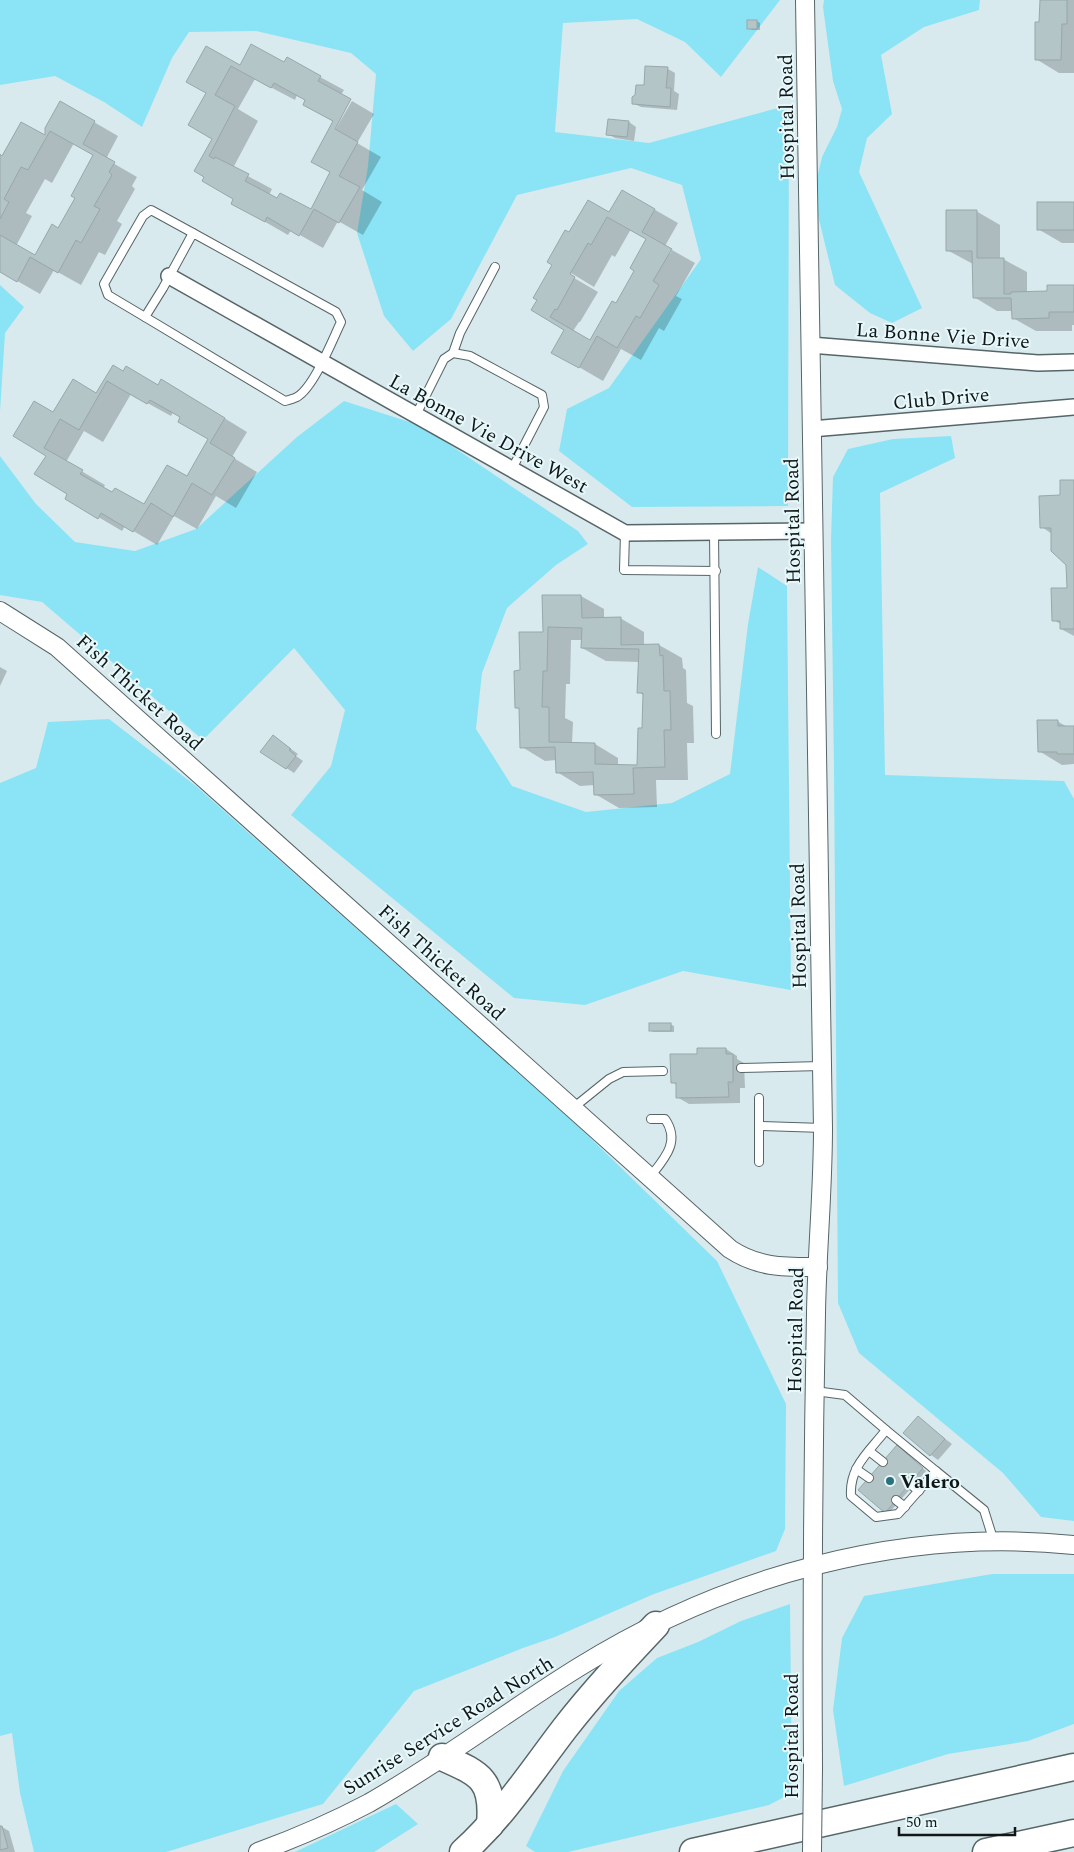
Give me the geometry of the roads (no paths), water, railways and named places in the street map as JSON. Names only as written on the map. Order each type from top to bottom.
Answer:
[{"type":"highway","points":[[463,1852],[490,1825],[520,1790],[587,1701],[656,1625]]},
{"type":"highway","points":[[442,1757],[465,1767],[482,1779],[488,1788],[490,1797],[492,1809],[490,1825]]},
{"type":"highway","points":[[693,1852],[1074,1767]]},
{"type":"highway","points":[[986,1852],[1074,1833]]},
{"type":"street","name":"Hospital Road","points":[[805,0],[823,1167],[818,1267],[812,1567],[812,1852]]},
{"type":"street","name":"La Bonne Vie Drive West","points":[[169,276],[624,533],[814,531]]},
{"type":"street","name":"La Bonne Vie Drive","points":[[810,345],[1038,363],[1074,362]]},
{"type":"street","name":"Club Drive","points":[[811,429],[1074,407]]},
{"type":"street","name":"Fish Thicket Road","points":[[0,611],[57,647],[716,1238],[745,1259],[775,1266],[818,1267]]},
{"type":"street","name":"Sunrise Service Road North","points":[[258,1852],[330,1823],[369,1803],[581,1665],[656,1625],[742,1587],[778,1575],[884,1551],[994,1542],[1074,1545]]},
{"type":"lane","points":[[151,210],[192,233],[336,312],[341,322],[322,362],[306,388],[297,397],[285,401],[146,316],[108,295],[104,284],[143,216],[151,210]]},
{"type":"lane","points":[[146,316],[192,233]]},
{"type":"lane","points":[[416,415],[444,360],[453,353],[460,333],[494,267]]},
{"type":"lane","points":[[453,353],[470,356],[542,395],[544,407],[512,470]]},
{"type":"lane","points":[[714,532],[716,571],[716,734]]},
{"type":"lane","points":[[624,533],[624,570],[716,571]]},
{"type":"lane","points":[[741,1068],[821,1066]]},
{"type":"lane","points":[[573,1108],[609,1080],[624,1072],[663,1071]]},
{"type":"lane","points":[[759,1098],[759,1162]]},
{"type":"lane","points":[[650,1177],[669,1153],[671,1142],[670,1127],[665,1120],[651,1119]]},
{"type":"lane","points":[[759,1126],[822,1128]]},
{"type":"lane","points":[[815,1391],[845,1395],[984,1510],[994,1542]]},
{"type":"lane","points":[[886,1430],[856,1468],[850,1483],[851,1496],[876,1517],[898,1514],[936,1471]]},
{"type":"lane","points":[[870,1451],[883,1462]]},
{"type":"lane","points":[[856,1468],[869,1478]]},
{"type":"lane","points":[[910,1484],[918,1490]]},
{"type":"lane","points":[[896,1500],[905,1507]]},
{"type":"place","name":"Valero","points":[[890,1481]]}]
